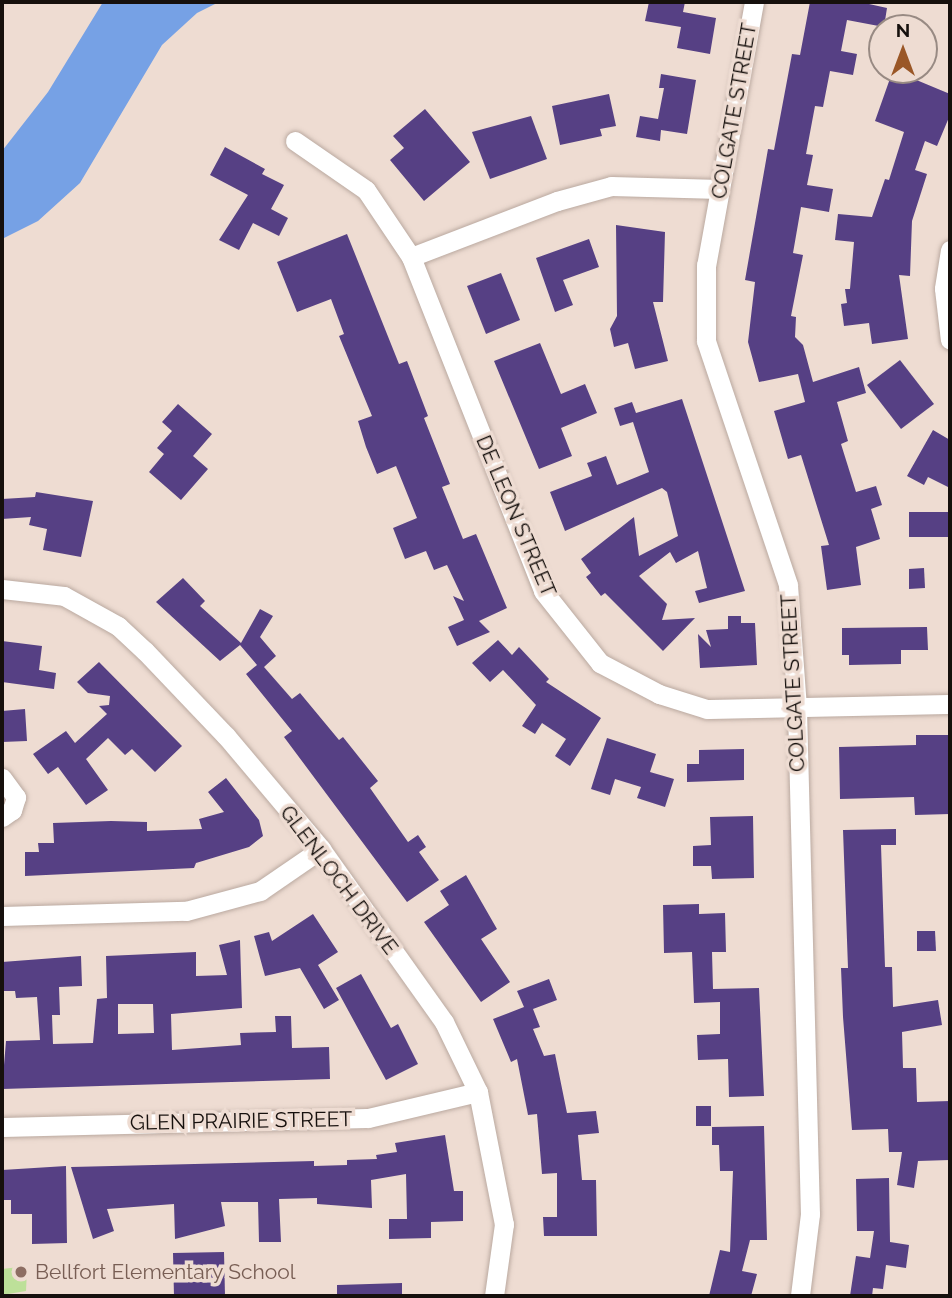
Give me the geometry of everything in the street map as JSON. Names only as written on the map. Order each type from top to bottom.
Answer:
[{"type":"street","name":"COLGATE STREET","points":[[754,2],[706,265],[706,341],[788,585],[797,709],[810,1214],[800,1296]]},
{"type":"street","name":"DE LEON STREET","points":[[295,141],[366,190],[411,257],[543,591],[600,663],[659,694],[707,709],[950,704]]},
{"type":"street","points":[[411,257],[557,201],[611,186],[720,189]]},
{"type":"street","points":[[950,250],[944,289],[950,340]]},
{"type":"street","name":"GLENLOCH DRIVE","points":[[2,589],[64,596],[118,626],[226,736],[321,849],[444,1022],[478,1092],[504,1224],[494,1296]]},
{"type":"street","points":[[2,778],[16,797],[12,810],[2,817]]},
{"type":"street","points":[[2,916],[186,911],[260,891],[321,849]]},
{"type":"street","name":"GLEN PRAIRIE STREET","points":[[2,1127],[368,1118],[478,1092]]},
{"type":"green space","points":[[19,1267],[27,1270],[26,1291],[2,1295],[2,1269]]},
{"type":"water","points":[[103,2],[219,2],[197,13],[162,45],[80,183],[38,221],[2,239],[2,151],[48,92]]},
{"type":"building","points":[[649,2],[685,2],[683,12],[716,18],[710,54],[677,48],[681,27],[645,21]]},
{"type":"building","points":[[810,2],[860,2],[887,8],[886,14],[868,14],[868,24],[847,20],[841,51],[857,54],[853,75],[830,71],[823,107],[815,106],[806,154],[813,155],[807,185],[833,189],[829,212],[801,207],[793,253],[803,255],[791,316],[796,317],[795,337],[803,345],[813,382],[859,367],[866,393],[837,402],[848,441],[841,444],[856,492],[876,486],[882,505],[871,509],[880,539],[856,547],[861,585],[827,590],[821,546],[829,545],[801,455],[788,459],[774,411],[805,402],[798,374],[759,382],[748,342],[755,282],[745,280],[768,149],[774,150],[792,54],[800,55]]},
{"type":"building","points":[[661,74],[696,80],[687,134],[661,130],[660,141],[636,137],[640,116],[658,119],[664,88],[659,88]]},
{"type":"building","points":[[888,84],[926,84],[950,94],[950,115],[937,146],[925,141],[915,170],[927,174],[912,221],[910,276],[899,275],[908,339],[872,344],[869,323],[844,326],[841,304],[847,303],[845,289],[850,289],[854,242],[835,240],[838,214],[872,217],[885,179],[889,180],[904,132],[875,121]]},
{"type":"building","points":[[609,94],[616,126],[600,129],[602,136],[560,145],[552,106]]},
{"type":"building","points":[[425,109],[470,162],[424,201],[390,160],[404,148],[393,136]]},
{"type":"building","points":[[531,116],[547,159],[490,179],[472,132]]},
{"type":"building","points":[[225,147],[265,169],[262,174],[284,185],[271,209],[288,218],[279,236],[253,223],[239,250],[219,240],[248,195],[210,175]]},
{"type":"building","points":[[616,225],[665,232],[663,302],[653,302],[668,361],[635,369],[628,343],[614,347],[610,329],[617,316]]},
{"type":"building","points":[[347,234],[399,364],[407,361],[428,416],[424,418],[450,484],[442,487],[463,539],[476,534],[507,608],[479,621],[490,632],[457,646],[448,627],[464,620],[453,596],[464,601],[447,565],[434,570],[426,551],[405,559],[393,528],[417,518],[396,466],[377,474],[366,447],[358,421],[372,416],[339,336],[344,334],[331,299],[297,312],[277,262]]},
{"type":"building","points":[[589,239],[599,267],[563,280],[573,305],[555,312],[536,258]]},
{"type":"building","points":[[501,273],[520,320],[486,334],[467,286]]},
{"type":"building","points":[[540,343],[561,394],[585,384],[597,413],[561,428],[572,456],[539,469],[494,361]]},
{"type":"building","points":[[900,360],[934,404],[901,429],[867,385]]},
{"type":"building","points":[[682,399],[745,591],[699,603],[695,591],[707,588],[698,551],[676,563],[670,552],[639,576],[667,604],[662,620],[695,618],[663,651],[605,593],[601,596],[586,577],[591,573],[581,559],[634,517],[639,556],[678,536],[667,492],[662,488],[565,531],[550,492],[592,476],[587,463],[606,456],[617,485],[649,472],[633,422],[620,426],[614,408],[632,402],[636,413]]},
{"type":"building","points":[[178,404],[212,434],[193,456],[208,469],[181,500],[149,472],[164,454],[157,448],[172,431],[162,422]]},
{"type":"building","points":[[933,430],[950,440],[950,488],[928,477],[924,485],[907,476]]},
{"type":"building","points":[[36,492],[93,501],[81,557],[43,550],[47,529],[29,525],[31,517],[2,519],[2,499],[35,497]]},
{"type":"building","points":[[909,512],[950,512],[950,537],[909,537]]},
{"type":"building","points":[[924,568],[925,588],[909,589],[909,569]]},
{"type":"building","points":[[183,578],[205,601],[200,606],[241,643],[260,609],[273,616],[260,637],[276,656],[264,667],[292,699],[300,693],[339,740],[343,737],[378,781],[370,788],[408,842],[418,835],[426,847],[419,852],[439,880],[407,902],[284,737],[292,731],[246,674],[257,665],[240,645],[220,661],[156,602]]},
{"type":"building","points":[[728,616],[741,616],[741,623],[755,623],[757,665],[700,668],[698,634],[711,647],[706,630],[728,629]]},
{"type":"building","points":[[927,627],[928,650],[901,650],[901,664],[849,665],[849,655],[842,655],[842,628]]},
{"type":"building","points":[[498,640],[512,655],[519,647],[549,679],[546,682],[601,718],[570,766],[555,756],[566,739],[542,723],[535,734],[522,726],[536,705],[503,670],[490,682],[472,663]]},
{"type":"building","points":[[2,641],[42,646],[39,670],[56,673],[54,689],[2,682]]},
{"type":"building","points":[[99,662],[182,746],[155,772],[132,749],[125,755],[108,738],[86,759],[108,790],[86,805],[58,767],[48,774],[33,754],[66,731],[75,743],[107,714],[99,706],[109,705],[110,696],[88,693],[77,682]]},
{"type":"building","points":[[25,709],[27,741],[2,742],[2,711]]},
{"type":"building","points":[[916,735],[950,735],[950,814],[915,815],[914,797],[840,799],[839,747],[916,745]]},
{"type":"building","points":[[607,738],[656,754],[650,772],[674,779],[665,807],[637,798],[641,787],[615,779],[610,795],[591,789]]},
{"type":"building","points":[[744,749],[744,780],[687,782],[687,764],[699,764],[699,750]]},
{"type":"building","points":[[226,778],[259,820],[263,836],[249,847],[196,863],[194,868],[25,876],[25,852],[39,852],[38,843],[54,843],[53,823],[147,822],[147,831],[202,829],[199,819],[224,812],[208,792]]},
{"type":"building","points":[[753,816],[754,878],[712,879],[711,866],[693,866],[693,846],[711,845],[710,817]]},
{"type":"building","points":[[896,829],[896,845],[881,845],[885,967],[892,967],[893,1007],[938,1000],[942,1025],[902,1032],[903,1068],[916,1068],[917,1102],[950,1101],[950,1160],[918,1161],[914,1188],[897,1185],[902,1152],[889,1152],[888,1129],[852,1130],[843,1017],[841,968],[848,968],[843,830]]},
{"type":"building","points":[[466,875],[497,929],[481,939],[510,982],[481,1002],[424,922],[449,905],[440,891]]},
{"type":"building","points":[[699,904],[699,914],[725,913],[726,952],[712,952],[713,989],[759,988],[764,1096],[729,1097],[728,1059],[698,1060],[697,1035],[720,1034],[720,1002],[694,1003],[692,952],[664,953],[663,905]]},
{"type":"building","points":[[313,914],[338,952],[318,965],[339,1000],[324,1009],[300,968],[265,976],[254,936],[269,932],[272,941]]},
{"type":"building","points":[[917,931],[935,931],[936,951],[917,951]]},
{"type":"building","points":[[240,940],[242,1008],[171,1014],[172,1050],[241,1045],[240,1033],[276,1032],[275,1016],[291,1016],[292,1048],[329,1047],[330,1079],[2,1089],[6,1041],[40,1040],[37,997],[16,998],[15,991],[2,991],[2,962],[81,956],[82,986],[59,987],[60,1015],[52,1015],[53,1044],[93,1043],[97,999],[107,998],[106,956],[196,952],[196,976],[227,975],[219,945]],"holes":[[[118,1004],[153,1004],[154,1033],[118,1034]]]},
{"type":"building","points":[[361,974],[391,1028],[398,1024],[418,1064],[386,1080],[336,988]]},
{"type":"building","points":[[549,979],[557,1000],[533,1009],[540,1027],[533,1029],[544,1056],[555,1054],[567,1113],[596,1111],[599,1133],[578,1135],[582,1180],[596,1180],[597,1236],[544,1236],[543,1217],[557,1217],[557,1173],[542,1174],[537,1114],[528,1115],[517,1059],[511,1062],[493,1019],[524,1007],[517,991]]},
{"type":"building","points":[[696,1106],[711,1106],[711,1126],[696,1126]]},
{"type":"building","points":[[764,1126],[767,1240],[750,1240],[742,1271],[757,1274],[751,1296],[709,1296],[720,1250],[730,1252],[733,1171],[720,1171],[719,1145],[712,1145],[712,1127]]},
{"type":"building","points":[[445,1135],[454,1191],[463,1191],[463,1221],[431,1222],[431,1238],[389,1239],[389,1219],[407,1219],[406,1174],[371,1180],[372,1208],[317,1204],[317,1198],[279,1199],[281,1242],[259,1242],[258,1202],[221,1202],[225,1226],[175,1239],[174,1204],[107,1209],[114,1231],[93,1239],[71,1167],[314,1161],[314,1166],[347,1165],[347,1160],[377,1159],[376,1155],[397,1152],[395,1143]]},
{"type":"building","points":[[66,1166],[67,1243],[32,1244],[32,1214],[11,1214],[11,1200],[2,1200],[2,1170]]},
{"type":"building","points":[[889,1178],[890,1242],[909,1245],[906,1268],[886,1265],[883,1289],[873,1288],[872,1296],[850,1296],[856,1256],[870,1258],[874,1231],[857,1231],[856,1179]]},
{"type":"building","points":[[224,1252],[225,1296],[174,1296],[173,1253]]},
{"type":"building","points":[[402,1283],[402,1296],[337,1296],[337,1285]]},
{"type":"place","name":"Bellfort Elementary School","points":[[21,1272]]}]
